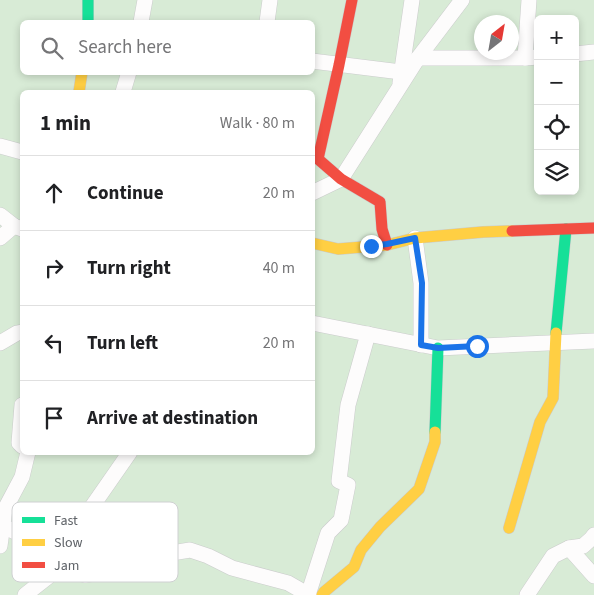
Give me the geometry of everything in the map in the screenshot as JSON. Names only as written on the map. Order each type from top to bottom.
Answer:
[{"type":"street","points":[[88,0],[88,20]]},
{"type":"street","points":[[141,20],[145,0]]},
{"type":"street","points":[[267,20],[270,0]]},
{"type":"street","points":[[352,0],[340,65],[318,158],[341,179],[380,202],[382,229],[387,244]]},
{"type":"street","points":[[399,88],[412,0]]},
{"type":"street","points":[[315,192],[341,179],[418,58],[462,0]]},
{"type":"street","points":[[418,58],[531,58],[529,0]]},
{"type":"street","points":[[579,54],[594,52]]},
{"type":"street","points":[[315,61],[401,72]]},
{"type":"street","points":[[79,90],[82,75]]},
{"type":"street","points":[[124,90],[128,75]]},
{"type":"street","points":[[0,146],[20,151]]},
{"type":"street","points":[[0,215],[18,227],[0,238]]},
{"type":"street","points":[[315,243],[338,249],[387,244],[415,238],[483,232],[594,228]]},
{"type":"street","points":[[509,528],[540,422],[553,398],[555,343],[566,229]]},
{"type":"street","points":[[415,238],[422,283],[421,345]]},
{"type":"street","points":[[315,324],[438,348],[594,341]]},
{"type":"street","points":[[0,343],[20,332]]},
{"type":"street","points":[[178,552],[190,550],[208,556],[232,568],[288,583],[309,595],[328,533],[341,520],[348,485],[338,481],[348,405],[368,334]]},
{"type":"street","points":[[322,595],[354,567],[360,550],[419,488],[435,442],[438,348]]},
{"type":"street","points":[[20,430],[20,444]]},
{"type":"street","points":[[0,546],[5,509],[22,477],[27,455]]},
{"type":"street","points":[[95,502],[128,455]]},
{"type":"street","points":[[3,526],[12,530]]},
{"type":"street","points":[[527,595],[553,556],[569,548],[583,546],[594,535]]},
{"type":"street","points":[[569,548],[594,576]]},
{"type":"street","points":[[25,595],[41,582]]},
{"type":"green space","points":[[0,0],[594,0],[594,595],[0,595]]},
{"type":"traffic: fast","points":[[88,0],[88,20]]},
{"type":"traffic: fast","points":[[556,333],[566,229]]},
{"type":"traffic: fast","points":[[435,432],[438,348]]},
{"type":"traffic: slow","points":[[79,90],[82,75]]},
{"type":"traffic: slow","points":[[315,244],[338,249],[387,245],[415,238],[512,231]]},
{"type":"traffic: slow","points":[[509,528],[540,422],[553,398],[556,333]]},
{"type":"traffic: slow","points":[[322,595],[354,567],[361,550],[380,527],[419,489],[435,442],[435,432]]},
{"type":"traffic: jam","points":[[352,0],[318,159],[341,179],[380,202],[382,229],[387,245]]},
{"type":"traffic: jam","points":[[512,231],[594,228]]},
{"type":"route","points":[[371,246],[415,238],[422,283],[421,345],[438,348],[477,346]]}]
